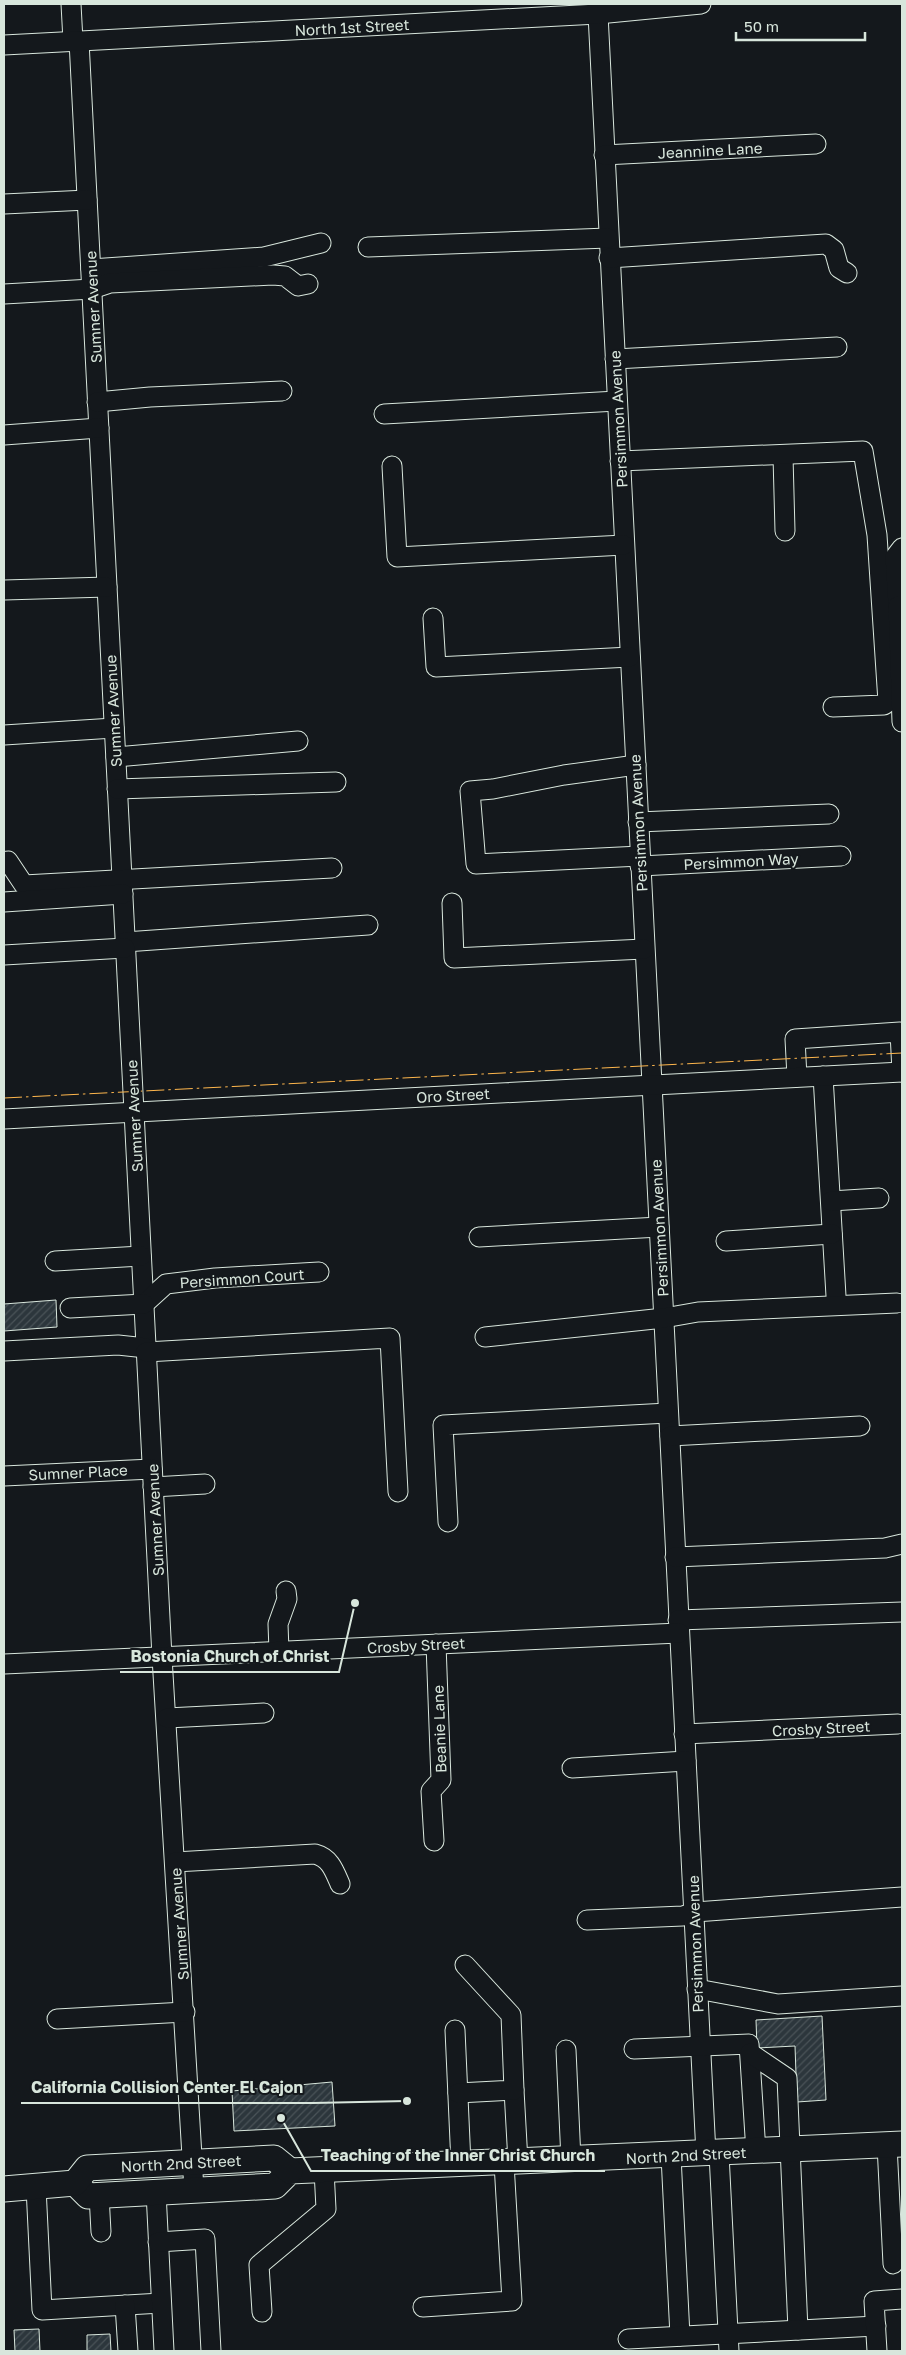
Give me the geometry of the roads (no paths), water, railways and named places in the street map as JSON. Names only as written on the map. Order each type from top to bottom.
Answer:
[{"type":"main road","name":"North 2nd Street","points":[[290,2172],[274,2158],[192,2162],[87,2168],[75,2184],[88,2196],[275,2186],[290,2172],[895,2145]]},
{"type":"main road","points":[[102,2195],[134,2181],[168,2180],[192,2162]]},
{"type":"main road","points":[[4,2189],[75,2184]]},
{"type":"street","name":"Sumner Avenue","points":[[71,4],[76,41],[91,268],[162,1657],[185,2012],[194,2190]]},
{"type":"street","name":"North 1st Street","points":[[4,45],[598,14],[701,4]]},
{"type":"street","name":"Persimmon Avenue","points":[[598,14],[684,1734],[695,1912],[700,2046],[729,2343]]},
{"type":"street","name":"Jeannine Lane","points":[[604,156],[816,144]]},
{"type":"street","points":[[4,204],[87,200]]},
{"type":"street","points":[[368,247],[608,238]]},
{"type":"street","points":[[91,268],[264,257],[321,244]]},
{"type":"street","points":[[609,258],[826,244],[834,250],[840,268],[848,273]]},
{"type":"street","points":[[4,294],[92,289],[110,283],[272,275],[285,276],[298,286],[308,284]]},
{"type":"street","points":[[615,359],[837,348]]},
{"type":"street","points":[[97,402],[150,397],[282,391]]},
{"type":"street","points":[[384,414],[617,401]]},
{"type":"street","points":[[4,435],[99,428]]},
{"type":"street","points":[[620,461],[783,456],[863,451],[877,535],[888,702],[884,705],[833,707]]},
{"type":"street","points":[[783,456],[786,531]]},
{"type":"street","points":[[392,466],[397,558],[624,545]]},
{"type":"street","points":[[902,548],[895,557],[900,606],[902,722]]},
{"type":"street","points":[[4,590],[107,587]]},
{"type":"street","points":[[433,618],[436,667],[630,657]]},
{"type":"street","points":[[4,735],[114,728]]},
{"type":"street","points":[[116,757],[298,741]]},
{"type":"street","name":"Persimmon Way","points":[[636,765],[564,775],[493,789],[470,790],[476,864],[841,856]]},
{"type":"street","points":[[117,790],[336,782]]},
{"type":"street","points":[[638,822],[829,814]]},
{"type":"street","points":[[4,862],[8,861],[24,885],[122,886]]},
{"type":"street","points":[[4,902],[122,886],[332,868]]},
{"type":"street","points":[[452,904],[454,958],[644,949]]},
{"type":"street","points":[[4,955],[368,925]]},
{"type":"street","points":[[797,1077],[795,1039],[900,1032],[902,1072]]},
{"type":"street","name":"Oro Street","points":[[4,1119],[902,1072]]},
{"type":"street","points":[[823,1076],[836,1296]]},
{"type":"street","points":[[831,1201],[878,1198]]},
{"type":"street","points":[[479,1237],[659,1227]]},
{"type":"street","points":[[726,1241],[832,1234]]},
{"type":"street","points":[[56,1261],[141,1256]]},
{"type":"street","name":"Persimmon Court","points":[[144,1304],[166,1284],[215,1278],[318,1272]]},
{"type":"street","points":[[486,1337],[664,1318],[698,1312],[897,1303]]},
{"type":"street","points":[[70,1308],[144,1304]]},
{"type":"street","points":[[4,1351],[118,1345],[146,1350],[390,1338],[398,1492]]},
{"type":"street","points":[[448,1522],[443,1425],[668,1413]]},
{"type":"street","points":[[670,1436],[860,1426]]},
{"type":"street","name":"Sumner Place","points":[[4,1476],[153,1478],[205,1484]]},
{"type":"street","points":[[675,1557],[885,1548],[902,1544]]},
{"type":"street","points":[[279,1651],[278,1624],[287,1599],[286,1591]]},
{"type":"street","name":"Crosby Street","points":[[4,1664],[436,1644],[902,1612]]},
{"type":"street","name":"Beanie Lane","points":[[434,1841],[431,1791],[442,1780],[436,1644]]},
{"type":"street","points":[[167,1718],[264,1713]]},
{"type":"street","name":"Crosby Street","points":[[684,1734],[898,1724]]},
{"type":"street","points":[[572,1768],[686,1762]]},
{"type":"street","points":[[175,1862],[315,1854],[324,1857],[332,1866],[340,1884]]},
{"type":"street","points":[[587,1920],[683,1916],[695,1912],[902,1896]]},
{"type":"street","points":[[423,2307],[512,2301],[511,2162],[514,2090],[511,2016],[465,1966]]},
{"type":"street","points":[[697,1989],[778,2004],[902,1996]]},
{"type":"street","points":[[57,2019],[185,2012]]},
{"type":"street","points":[[456,2030],[461,2164]]},
{"type":"street","points":[[634,2049],[749,2044],[756,2152]]},
{"type":"street","points":[[566,2050],[571,2160]]},
{"type":"street","points":[[750,2053],[786,2078],[798,2330]]},
{"type":"street","points":[[458,2093],[514,2090]]},
{"type":"street","points":[[893,2264],[895,2145]]},
{"type":"street","points":[[671,2156],[680,2336]]},
{"type":"street","points":[[262,2312],[259,2265],[326,2209],[324,2170]]},
{"type":"street","points":[[36,2187],[42,2310],[161,2303]]},
{"type":"street","points":[[156,2192],[164,2351]]},
{"type":"street","points":[[101,2232],[102,2195]]},
{"type":"street","points":[[158,2242],[205,2239],[211,2351]]},
{"type":"street","points":[[877,2351],[874,2301],[902,2299]]},
{"type":"street","points":[[125,2305],[128,2351]]},
{"type":"street","points":[[628,2339],[680,2336],[729,2343],[798,2330],[876,2326]]},
{"type":"place","name":"Bostonia Church of Christ","points":[[355,1603]]},
{"type":"place","name":"California Collision Center El Cajon","points":[[407,2101]]},
{"type":"place","name":"Teaching of the Inner Christ Church","points":[[281,2118]]}]
